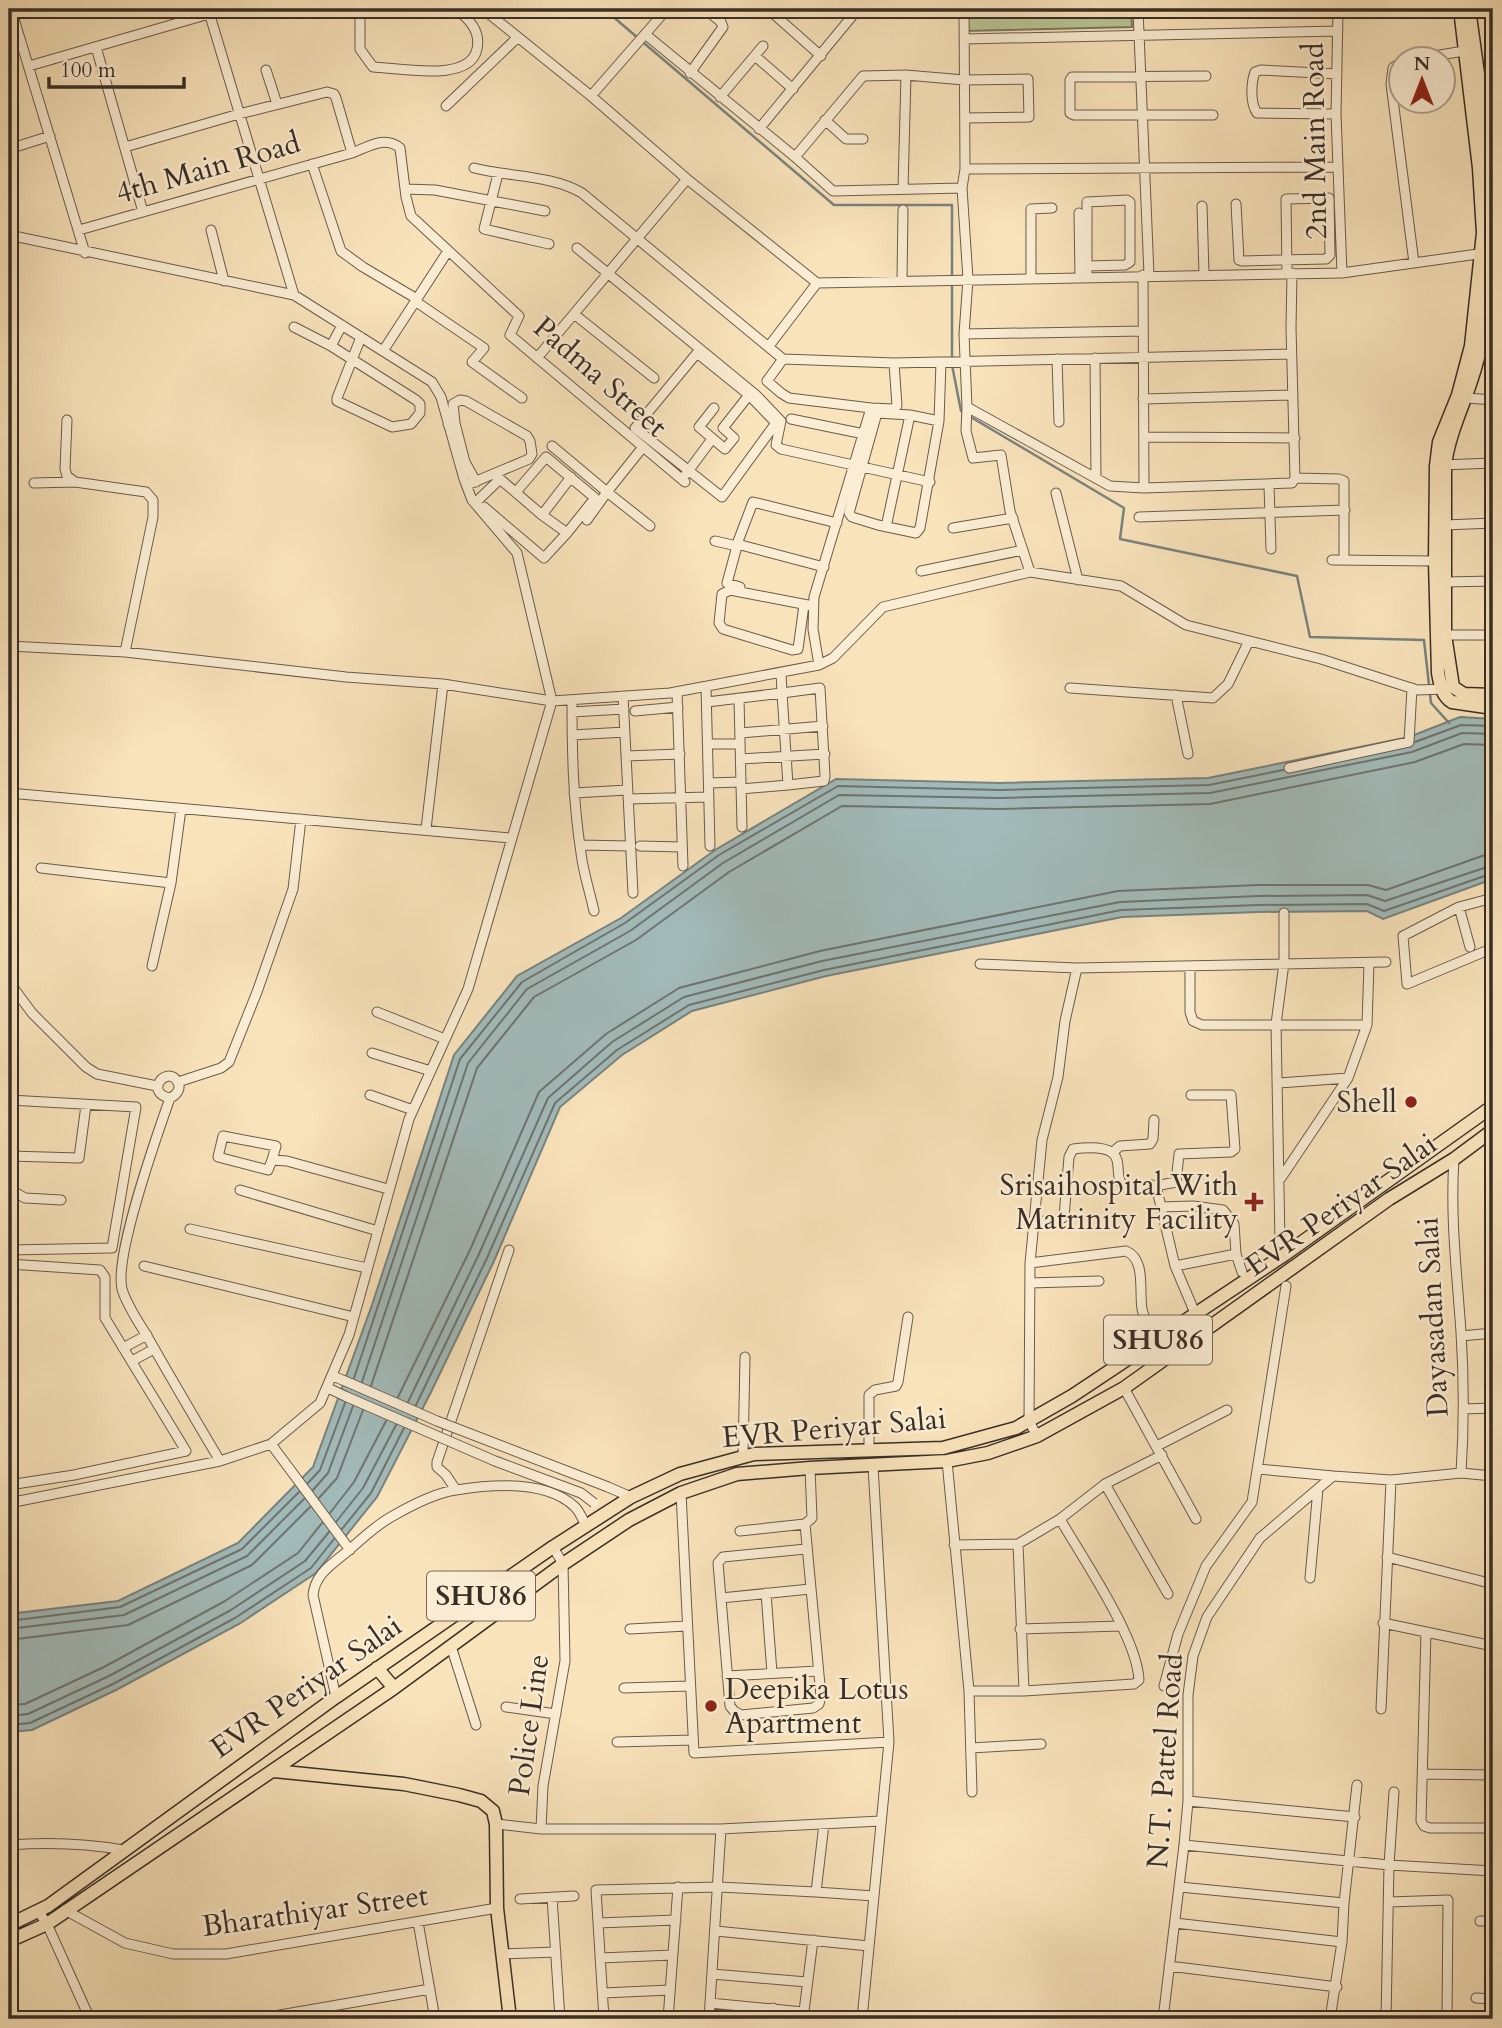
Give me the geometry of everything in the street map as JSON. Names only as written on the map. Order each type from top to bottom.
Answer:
[{"type":"main road","points":[[1443,690],[1446,525],[1439,442],[1458,395],[1471,346],[1490,233],[1491,168],[1460,9]]},
{"type":"main road","points":[[1469,9],[1470,50]]},
{"type":"main road","points":[[1474,80],[1479,169],[1490,233]]},
{"type":"main road","points":[[1486,253],[1490,294],[1487,348],[1440,466],[1435,561],[1438,673],[1443,690],[1452,702],[1493,708]]},
{"type":"main road","points":[[1443,690],[1493,695]]},
{"type":"main road","name":"EVR Periyar Salai","points":[[9,1924],[39,1912],[377,1668],[552,1547],[631,1497],[680,1474],[743,1457],[943,1448],[987,1437],[1029,1422],[1157,1341],[1284,1255],[1493,1106]]},
{"type":"main road","name":"EVR Periyar Salai","points":[[9,1941],[47,1924],[274,1771],[629,1520],[681,1493],[737,1474],[947,1461],[988,1454],[1037,1436],[1124,1388],[1389,1199],[1454,1159],[1493,1130]]},
{"type":"main road","points":[[377,1668],[394,1688]]},
{"type":"main road","points":[[274,1771],[404,1784],[481,1801],[493,1811],[496,1824],[497,1908],[510,2019]]},
{"type":"street","points":[[11,9],[85,253]]},
{"type":"street","points":[[360,9],[360,49],[373,67],[451,72],[464,66],[476,54],[480,40],[470,20],[456,9]]},
{"type":"street","points":[[470,20],[483,9],[591,96],[687,180],[817,283],[1342,273],[1486,253]]},
{"type":"street","points":[[591,96],[667,9]]},
{"type":"street","points":[[690,73],[723,27],[721,22],[705,9]]},
{"type":"street","points":[[768,9],[821,56]]},
{"type":"street","points":[[759,129],[858,9]]},
{"type":"street","points":[[871,408],[849,513],[852,517],[886,527],[912,534],[919,532],[939,421],[953,362],[964,334],[964,9]]},
{"type":"street","points":[[1138,9],[1146,275],[1142,357],[1144,488]]},
{"type":"street","name":"2nd Main Road","points":[[1338,9],[1336,114],[1342,273]]},
{"type":"street","points":[[29,66],[208,11],[294,295]]},
{"type":"street","points":[[964,39],[1338,32]]},
{"type":"street","points":[[644,34],[833,191],[962,188]]},
{"type":"street","points":[[446,106],[518,37]]},
{"type":"street","points":[[720,97],[763,46]]},
{"type":"street","points":[[96,47],[143,212]]},
{"type":"street","points":[[1456,52],[1470,50]]},
{"type":"street","points":[[755,56],[793,89]]},
{"type":"street","points":[[266,70],[277,104]]},
{"type":"street","points":[[1336,114],[1257,113],[1253,104],[1253,77],[1255,72],[1261,70],[1337,74]]},
{"type":"street","points":[[903,189],[906,75]]},
{"type":"street","points":[[795,157],[860,77],[906,75],[964,80],[1028,79],[1031,115],[1028,117],[965,118]]},
{"type":"street","points":[[1206,76],[1072,77],[1070,113],[1213,115]]},
{"type":"street","points":[[1474,80],[1493,79]]},
{"type":"street","points":[[125,147],[320,93],[334,94],[352,153]]},
{"type":"street","points":[[1395,116],[1414,262]]},
{"type":"street","points":[[825,120],[846,139],[863,139]]},
{"type":"street","points":[[9,149],[50,136]]},
{"type":"street","name":"Padma Street","points":[[352,153],[385,140],[395,143],[400,148],[411,216],[519,316],[510,335],[643,447],[685,478]]},
{"type":"street","name":"4th Main Road","points":[[79,230],[352,153]]},
{"type":"street","points":[[312,164],[341,251],[484,348],[472,362],[522,398]]},
{"type":"street","points":[[965,169],[1337,167]]},
{"type":"street","points":[[474,168],[572,187],[783,359],[894,363],[1291,354]]},
{"type":"street","points":[[498,174],[484,229],[549,244]]},
{"type":"street","points":[[537,358],[687,180]]},
{"type":"street","points":[[405,189],[435,190],[545,211]]},
{"type":"street","points":[[967,412],[1110,486],[1144,488],[1289,484],[1295,478],[1295,438],[1287,259],[1286,199],[1329,198],[1329,258],[1287,259],[1242,261],[1237,259],[1236,204]]},
{"type":"street","points":[[1084,277],[1088,265],[1087,202],[1127,200],[1130,202],[1130,262],[1125,265],[1088,265]]},
{"type":"street","points":[[1202,206],[1203,274]]},
{"type":"street","points":[[1031,278],[1031,209],[1052,208]]},
{"type":"street","points":[[902,280],[903,210]]},
{"type":"street","points":[[1079,213],[1084,277]]},
{"type":"street","points":[[211,230],[224,281]]},
{"type":"street","points":[[9,235],[294,295],[432,382],[452,423],[476,502],[517,553],[552,701],[468,989],[413,1110],[388,1189],[354,1317],[333,1376],[320,1403],[271,1444],[220,1461],[9,1503]]},
{"type":"street","points":[[577,248],[781,421],[776,445],[781,449],[930,482]]},
{"type":"street","points":[[383,351],[448,251]]},
{"type":"street","points":[[769,346],[817,283]]},
{"type":"street","points":[[574,314],[654,378]]},
{"type":"street","points":[[331,346],[342,325]]},
{"type":"street","points":[[294,327],[331,346],[352,359],[416,400],[420,409],[416,419],[404,427],[392,427],[337,401],[352,359],[361,337]]},
{"type":"street","points":[[964,334],[1143,331]]},
{"type":"street","points":[[697,354],[752,395],[776,422],[722,497],[685,478],[635,428],[697,354]]},
{"type":"street","points":[[1095,358],[1096,478]]},
{"type":"street","points":[[714,408],[699,427],[725,449],[734,438],[723,428],[767,381],[783,359]]},
{"type":"street","points":[[1057,359],[1059,422]]},
{"type":"street","points":[[953,362],[967,412],[966,430],[973,458],[1000,455],[1013,518],[1030,572]]},
{"type":"street","points":[[767,381],[789,398],[893,409],[897,406],[894,363]]},
{"type":"street","points":[[1143,399],[1293,395]]},
{"type":"street","points":[[1467,398],[1493,400]]},
{"type":"street","points":[[452,423],[453,404],[455,401],[466,401],[527,436],[530,441],[532,454],[529,459],[472,484]]},
{"type":"street","points":[[810,604],[725,591],[722,594],[719,623],[723,629],[792,650],[798,649],[837,523],[877,413],[910,415],[939,421]]},
{"type":"street","points":[[886,527],[910,415]]},
{"type":"street","points":[[791,419],[864,434]]},
{"type":"street","points":[[67,420],[65,469],[67,476],[75,482]]},
{"type":"street","points":[[1144,437],[1295,438]]},
{"type":"street","points":[[685,478],[712,439]]},
{"type":"street","points":[[552,446],[650,526]]},
{"type":"street","points":[[587,520],[643,447]]},
{"type":"street","points":[[476,502],[544,558],[595,498],[546,457],[516,492]]},
{"type":"street","points":[[1440,466],[1493,463]]},
{"type":"street","points":[[542,515],[571,477]]},
{"type":"street","points":[[1295,478],[1342,480],[1344,483],[1344,560]]},
{"type":"street","points":[[476,502],[500,479],[567,533]]},
{"type":"street","points":[[34,483],[75,482],[146,492],[153,500],[153,517],[125,652]]},
{"type":"street","points":[[1269,485],[1271,549]]},
{"type":"street","points":[[1056,493],[1078,580]]},
{"type":"street","points":[[810,604],[729,585],[727,583],[737,545],[753,502],[837,523]]},
{"type":"street","points":[[1139,517],[1345,510]]},
{"type":"street","points":[[953,528],[1013,518]]},
{"type":"street","points":[[1446,525],[1493,523]]},
{"type":"street","points":[[715,541],[824,566]]},
{"type":"street","points":[[921,570],[1023,550]]},
{"type":"street","points":[[1332,560],[1435,561]]},
{"type":"street","points":[[9,673],[10,646],[125,652],[346,677],[443,684],[552,701],[677,692],[819,665],[833,658],[883,607],[1030,572],[1121,586],[1186,625],[1321,659],[1414,689],[1443,690]]},
{"type":"street","points":[[1445,582],[1493,581]]},
{"type":"street","points":[[810,604],[819,665]]},
{"type":"street","points":[[1445,635],[1493,635]]},
{"type":"street","points":[[1070,688],[1213,698],[1228,684],[1249,641]]},
{"type":"street","points":[[781,673],[788,785]]},
{"type":"street","points":[[426,829],[443,684]]},
{"type":"street","points":[[706,687],[710,846]]},
{"type":"street","points":[[707,702],[820,688],[825,754],[824,781],[788,785],[709,783]]},
{"type":"street","points":[[1289,768],[1409,742],[1414,689]]},
{"type":"street","points":[[677,692],[683,866]]},
{"type":"street","points":[[1177,695],[1188,754]]},
{"type":"street","points":[[623,696],[627,795],[635,846],[634,893]]},
{"type":"street","points":[[738,698],[742,827]]},
{"type":"street","points":[[572,700],[574,793],[580,845],[594,911]]},
{"type":"street","points":[[635,711],[678,706]]},
{"type":"street","points":[[572,712],[624,709]]},
{"type":"street","points":[[740,733],[823,726]]},
{"type":"street","points":[[572,735],[625,733]]},
{"type":"street","points":[[708,744],[740,744]]},
{"type":"street","points":[[626,756],[680,754]]},
{"type":"street","points":[[741,759],[825,754]]},
{"type":"street","points":[[9,793],[511,838]]},
{"type":"street","points":[[574,793],[709,797]]},
{"type":"street","points":[[152,966],[171,883],[181,809]]},
{"type":"street","points":[[178,1082],[220,1068],[229,1062],[293,889],[301,819]]},
{"type":"street","points":[[580,845],[682,847]]},
{"type":"street","points":[[41,868],[171,883]]},
{"type":"street","points":[[1493,898],[1459,907],[1403,936],[1407,984],[1493,948]]},
{"type":"street","points":[[1459,907],[1470,947]]},
{"type":"street","points":[[1280,1243],[1276,1024],[1284,963],[1284,913]]},
{"type":"street","points":[[980,964],[1077,968],[1386,962]]},
{"type":"street","points":[[1280,1180],[1348,1078],[1367,1025],[1369,963]]},
{"type":"street","points":[[1190,967],[1190,1012],[1193,1021],[1202,1025],[1367,1025]]},
{"type":"street","points":[[1037,1436],[1029,1422],[1030,1263],[1042,1140],[1055,1092],[1065,1021],[1077,968]]},
{"type":"street","points":[[9,982],[32,1013],[86,1067],[97,1074],[157,1086]]},
{"type":"street","points":[[377,1012],[445,1039]]},
{"type":"street","points":[[372,1053],[431,1071]]},
{"type":"street","points":[[166,1076],[174,1077],[179,1089],[176,1095],[170,1098],[163,1097],[157,1086],[160,1079],[166,1076]]},
{"type":"street","points":[[1279,1083],[1348,1078]]},
{"type":"street","points":[[370,1095],[413,1110]]},
{"type":"street","points":[[1034,1222],[1064,1217],[1069,1157],[1073,1150],[1113,1152],[1119,1166],[1122,1186],[1154,1186],[1176,1182],[1179,1154],[1231,1152],[1235,1149],[1231,1095],[1191,1095]]},
{"type":"street","points":[[170,1098],[125,1248],[121,1272],[122,1289],[135,1317],[220,1461]]},
{"type":"street","points":[[9,1100],[136,1107],[112,1248],[9,1250]]},
{"type":"street","points":[[9,1156],[79,1158],[86,1105]]},
{"type":"street","points":[[1113,1152],[1120,1146],[1150,1144],[1153,1139],[1154,1120]]},
{"type":"street","points":[[223,1136],[276,1146],[272,1160],[268,1170],[218,1157],[223,1136]]},
{"type":"street","name":"Dayasadan Salai","points":[[1454,1159],[1452,1199],[1461,1336],[1461,1473]]},
{"type":"street","points":[[272,1160],[287,1161],[388,1189]]},
{"type":"street","points":[[123,1186],[142,1189]]},
{"type":"street","points":[[1154,1186],[1175,1266],[1195,1313]]},
{"type":"street","points":[[9,1189],[25,1198],[61,1200]]},
{"type":"street","points":[[240,1190],[378,1231]]},
{"type":"street","points":[[1160,1207],[1193,1206],[1223,1210],[1234,1224],[1236,1254],[1242,1272]]},
{"type":"street","points":[[190,1229],[367,1268]]},
{"type":"street","points":[[456,1490],[437,1467],[437,1462],[509,1250]]},
{"type":"street","points":[[1030,1263],[1126,1251],[1131,1253],[1138,1260],[1143,1312],[1157,1341]]},
{"type":"street","points":[[1175,1266],[1236,1254]]},
{"type":"street","points":[[9,1264],[100,1270],[104,1277],[105,1318],[186,1451],[74,1475],[9,1485]]},
{"type":"street","points":[[144,1266],[354,1317]]},
{"type":"street","points":[[1030,1283],[1100,1280]]},
{"type":"street","points":[[1164,1686],[1178,1634],[1206,1566],[1252,1502],[1286,1286]]},
{"type":"street","points":[[869,1450],[869,1395],[875,1390],[896,1386],[898,1382],[908,1317]]},
{"type":"street","points":[[1461,1336],[1493,1333]]},
{"type":"street","points":[[123,1348],[147,1335]]},
{"type":"street","points":[[132,1361],[154,1349]]},
{"type":"street","points":[[743,1457],[745,1357]]},
{"type":"street","points":[[333,1376],[437,1421],[631,1497]]},
{"type":"street","points":[[328,1388],[495,1461],[581,1493],[594,1503],[601,1517]]},
{"type":"street","points":[[1124,1388],[1196,1519]]},
{"type":"street","points":[[1462,1409],[1493,1408]]},
{"type":"street","points":[[954,1545],[1018,1544],[1060,1519],[1105,1484],[1227,1409]]},
{"type":"street","points":[[271,1444],[350,1550]]},
{"type":"street","points":[[947,1461],[969,1691],[972,1792]]},
{"type":"street","points":[[862,2019],[889,1742],[873,1466]]},
{"type":"street","points":[[740,1531],[805,1524],[811,1518],[810,1468]]},
{"type":"street","points":[[1258,1469],[1391,1480],[1461,1473],[1493,1476]]},
{"type":"street","name":"N.T. Pattel Road","points":[[1166,2019],[1188,1801],[1188,1695],[1193,1656],[1208,1617],[1259,1538],[1334,1476]]},
{"type":"street","points":[[1381,1709],[1391,1480]]},
{"type":"street","points":[[1105,1484],[1168,1594]]},
{"type":"street","points":[[336,1697],[313,1595],[314,1587],[322,1573],[391,1517],[416,1504],[456,1490],[537,1487],[558,1495],[577,1509],[586,1526]]},
{"type":"street","points":[[1310,1578],[1318,1489]]},
{"type":"street","points":[[681,1493],[694,1753],[889,1742]]},
{"type":"street","points":[[969,1691],[1024,1691],[1134,1684],[1139,1680],[1138,1667],[1121,1626],[1060,1519]]},
{"type":"street","points":[[805,1524],[821,1696],[819,1703],[813,1708],[741,1715],[734,1712],[730,1706],[718,1563],[723,1558],[806,1549]]},
{"type":"street","points":[[1018,1544],[1024,1691]]},
{"type":"street","points":[[552,1547],[564,1564]]},
{"type":"street","points":[[1387,1557],[1493,1584]]},
{"type":"street","name":"Police Line","points":[[541,1829],[543,1786],[565,1661],[564,1564]]},
{"type":"street","points":[[722,1598],[810,1589]]},
{"type":"street","points":[[766,1594],[772,1673]]},
{"type":"street","points":[[1383,1623],[1493,1646]]},
{"type":"street","points":[[630,1629],[687,1626]]},
{"type":"street","points":[[1020,1629],[1121,1626]]},
{"type":"street","points":[[1426,1632],[1421,1821],[1424,1826],[1493,1828]]},
{"type":"street","points":[[451,1646],[476,1725]]},
{"type":"street","points":[[727,1676],[818,1671]]},
{"type":"street","points":[[624,1688],[690,1686]]},
{"type":"street","points":[[506,1707],[556,1714]]},
{"type":"street","points":[[617,1742],[693,1740]]},
{"type":"street","points":[[971,1748],[1041,1744]]},
{"type":"street","points":[[1424,1774],[1493,1775]]},
{"type":"street","points":[[1330,2019],[1342,1942],[1357,1785]]},
{"type":"street","points":[[1386,2019],[1389,1865],[1394,1792]]},
{"type":"street","points":[[1188,1801],[1355,1817]]},
{"type":"street","points":[[496,1824],[541,1829],[721,1829],[881,1821]]},
{"type":"street","points":[[816,1892],[824,1824]]},
{"type":"street","points":[[709,2019],[721,1829]]},
{"type":"street","points":[[9,1845],[46,1842],[89,1844],[123,1850]]},
{"type":"street","points":[[1184,1845],[1389,1865],[1493,1871]]},
{"type":"street","points":[[668,2019],[678,1887]]},
{"type":"street","points":[[604,2019],[596,1890],[719,1887],[874,1896]]},
{"type":"street","points":[[1180,1887],[1344,1903]]},
{"type":"street","points":[[520,1899],[574,1896]]},
{"type":"street","points":[[552,1897],[560,2019]]},
{"type":"street","points":[[1389,1902],[1448,1900],[1447,2019]]},
{"type":"street","name":"Bharathiyar Street","points":[[65,1910],[125,1942],[173,1954],[226,1954],[497,1908]]},
{"type":"street","points":[[39,1912],[90,2019]]},
{"type":"street","points":[[598,1923],[676,1920]]},
{"type":"street","points":[[1480,1921],[1493,1922]]},
{"type":"street","points":[[418,1922],[435,2019]]},
{"type":"street","points":[[1175,1923],[1342,1942]]},
{"type":"street","points":[[716,1931],[869,1946]]},
{"type":"street","points":[[710,2003],[773,2008],[803,2016],[813,1940]]},
{"type":"street","points":[[503,1954],[556,1952]]},
{"type":"street","points":[[600,1958],[673,1955]]},
{"type":"street","points":[[1170,1966],[1336,1987]]},
{"type":"street","points":[[712,1974],[807,1982]]},
{"type":"street","points":[[257,2019],[302,2015],[430,1989]]},
{"type":"street","points":[[603,1993],[670,1990]]},
{"type":"street","points":[[1476,1998],[1493,1999]]},
{"type":"street","points":[[773,2008],[773,2019]]},
{"type":"green space","points":[[965,9],[1131,9],[1132,27],[965,31]]},
{"type":"water","points":[[1460,717],[1493,719],[1493,879],[1383,919],[1367,911],[1122,917],[826,976],[692,1011],[622,1055],[560,1107],[494,1261],[377,1497],[316,1573],[239,1624],[116,1690],[32,1730],[9,1732],[9,1614],[118,1601],[238,1543],[313,1467],[372,1305],[454,1055],[517,976],[621,918],[715,850],[836,779],[1000,783],[1208,778],[1409,737]]},
{"type":"waterway","points":[[604,9],[834,205],[952,205],[952,359]]},
{"type":"waterway","points":[[952,365],[963,412]]},
{"type":"waterway","points":[[969,416],[1124,508],[1120,539],[1297,576],[1310,637],[1424,640],[1431,703],[1449,723]]},
{"type":"place","name":"Shell","points":[[1411,1102]]},
{"type":"place","name":"Srisaihospital With Matrinity Facility","points":[[1254,1202]]},
{"type":"place","name":"Deepika Lotus Apartment","points":[[711,1706]]}]
